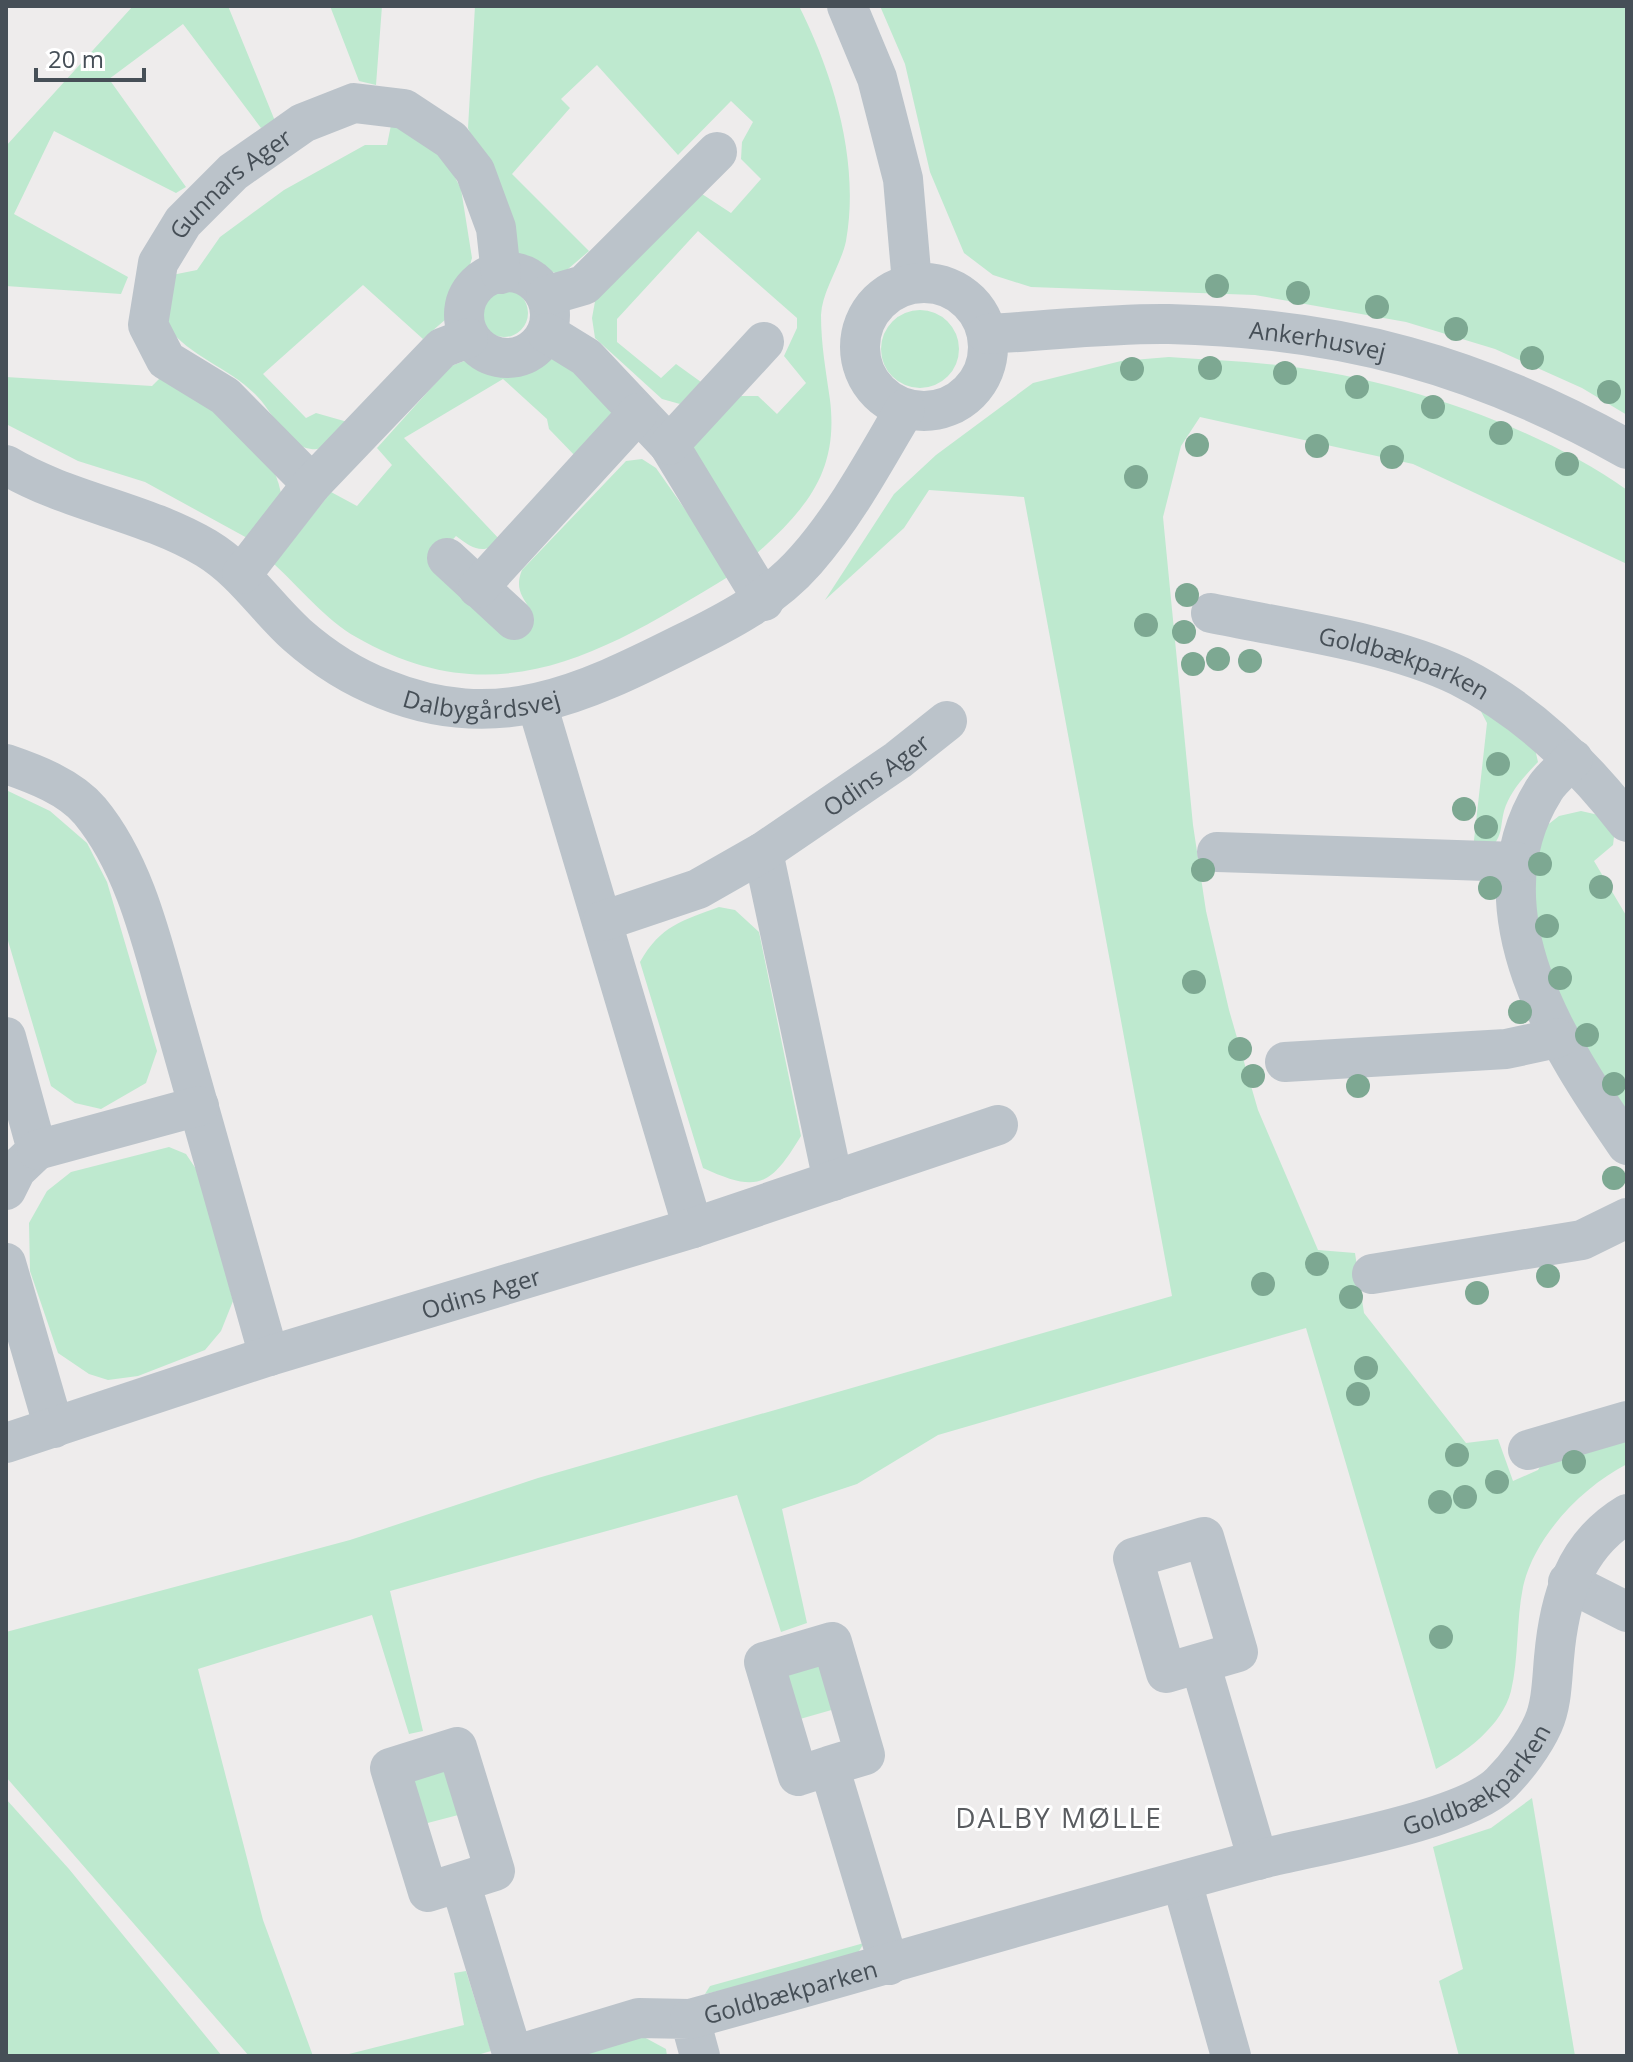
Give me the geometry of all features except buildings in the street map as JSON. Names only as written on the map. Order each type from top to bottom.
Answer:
[{"type":"street","points":[[847,6],[877,78],[903,179],[912,283]]},
{"type":"street","name":"Gunnars Ager","points":[[312,484],[225,396],[166,360],[148,325],[158,263],[183,222],[233,172],[303,123],[354,103],[404,109],[451,140],[475,171],[496,228],[501,274]]},
{"type":"street","points":[[717,152],[584,285],[546,314],[532,351],[504,360],[478,350],[468,338],[463,323],[468,293],[486,276],[514,272],[533,280],[546,314],[669,445],[764,601]]},
{"type":"street","points":[[912,283],[932,283],[951,288],[968,299],[980,315],[987,334],[988,353],[983,372],[960,401],[923,412],[905,409],[886,399],[871,384],[862,364],[859,343],[864,322],[876,304],[892,291],[912,283]]},
{"type":"street","name":"Ankerhusvej","points":[[987,334],[1166,324],[1268,329],[1369,345],[1467,373],[1561,412],[1627,449]]},
{"type":"street","points":[[242,574],[312,484],[442,348],[468,338]]},
{"type":"street","points":[[669,445],[764,342]]},
{"type":"street","name":"Dalbygårdsvej","points":[[6,465],[31,480],[148,519],[207,549],[242,574],[296,634],[338,666],[384,690],[434,704],[473,708],[537,704],[597,687],[764,601],[806,560],[875,460],[905,409]]},
{"type":"street","points":[[478,588],[638,413]]},
{"type":"street","points":[[447,558],[514,620]]},
{"type":"street","name":"Goldbækparken","points":[[1211,613],[1413,658],[1447,671],[1513,709],[1573,759],[1627,822]]},
{"type":"street","points":[[537,704],[693,1228]]},
{"type":"street","name":"Odins Ager","points":[[603,921],[698,889],[763,852],[898,760],[947,721]]},
{"type":"street","points":[[1573,759],[1545,787],[1528,819],[1516,862],[1517,904],[1526,960],[1557,1038],[1627,1145]]},
{"type":"street","points":[[6,764],[40,776],[87,807],[111,839],[129,878],[199,1106],[269,1356]]},
{"type":"street","points":[[763,852],[833,1181]]},
{"type":"street","points":[[1217,852],[1516,862]]},
{"type":"street","points":[[6,1037],[37,1150]]},
{"type":"street","points":[[1285,1062],[1506,1049],[1557,1038]]},
{"type":"street","points":[[6,1190],[16,1170],[37,1150],[199,1106]]},
{"type":"street","name":"Odins Ager","points":[[6,1443],[269,1356],[693,1228],[998,1125]]},
{"type":"street","points":[[1372,1274],[1582,1240],[1627,1218]]},
{"type":"street","points":[[6,1263],[54,1428]]},
{"type":"street","points":[[1528,1450],[1627,1421]]},
{"type":"street","name":"Goldbækparken","points":[[460,1882],[513,2056],[639,2018],[695,2037],[889,1965],[1258,1860],[1461,1809],[1500,1785],[1544,1722],[1551,1691],[1557,1628],[1568,1582],[1584,1552],[1611,1524],[1627,1514]]},
{"type":"street","points":[[1568,1582],[1627,1612]]},
{"type":"street","points":[[1200,1663],[1258,1860]]},
{"type":"street","name":"Goldbækparken","points":[[829,1766],[889,1965]]},
{"type":"street","points":[[1182,1882],[1231,2056]]},
{"type":"green space","points":[[133,6],[228,6],[275,121],[261,128],[183,24],[109,79],[186,187],[176,193],[54,131],[14,214],[128,277],[121,294],[6,286],[6,146]]},
{"type":"green space","points":[[330,6],[382,6],[376,85],[359,81]]},
{"type":"green space","points":[[475,6],[799,6],[823,61],[841,120],[847,150],[849,211],[844,250],[821,315],[830,400],[829,449],[815,488],[789,522],[755,555],[689,457],[694,434],[739,396],[758,396],[777,414],[806,383],[784,356],[797,328],[797,318],[698,231],[617,319],[617,342],[661,378],[676,364],[701,382],[680,404],[662,399],[595,338],[592,318],[596,296],[702,194],[731,213],[761,179],[741,159],[742,142],[753,122],[731,101],[678,155],[597,65],[561,99],[570,108],[512,174],[589,251],[561,275],[525,262],[506,245],[490,179],[468,128]]},
{"type":"green space","points":[[880,6],[1627,6],[1627,415],[1582,388],[1495,349],[1406,322],[1255,295],[1031,287],[993,275],[964,253],[930,172],[905,64]]},
{"type":"green space","points":[[392,120],[440,148],[461,189],[472,258],[469,268],[452,287],[446,319],[423,339],[363,285],[263,374],[306,418],[316,413],[351,423],[328,445],[311,449],[293,441],[244,385],[187,346],[167,326],[172,275],[197,270],[220,237],[284,190],[365,145],[387,145]]},
{"type":"green space","points":[[504,289],[521,296],[528,313],[521,330],[504,337],[487,330],[480,313],[487,296]]},
{"type":"green space","points":[[920,310],[935,313],[952,327],[959,349],[956,364],[942,381],[920,388],[905,385],[888,371],[881,349],[884,334],[898,317]]},
{"type":"green space","points":[[1169,357],[1328,372],[1418,394],[1464,408],[1551,445],[1627,490],[1627,564],[1413,464],[1200,417],[1181,446],[1163,517],[1193,825],[1206,911],[1229,1010],[1258,1110],[1318,1250],[1355,1253],[1364,1313],[1466,1443],[1498,1439],[1513,1481],[1538,1470],[1550,1450],[1627,1430],[1627,1464],[1593,1486],[1562,1515],[1529,1568],[1521,1600],[1514,1678],[1500,1716],[1481,1737],[1436,1769],[1306,1328],[938,1435],[857,1484],[782,1509],[807,1623],[781,1632],[737,1495],[390,1591],[423,1731],[409,1734],[372,1615],[198,1669],[263,1920],[313,2056],[249,2056],[6,1777],[6,1632],[350,1540],[538,1478],[1172,1296],[1024,497],[929,490],[904,528],[825,600],[894,494],[936,455],[1033,383],[1121,361]]},
{"type":"green space","points":[[554,359],[573,365],[614,415],[580,461],[549,429],[547,419],[503,379],[404,438],[501,541],[489,548],[478,549],[456,536],[434,560],[511,633],[531,610],[520,591],[522,570],[626,461],[642,459],[656,468],[731,575],[641,628],[596,649],[551,665],[505,674],[458,673],[408,661],[356,637],[323,612],[274,564],[331,492],[357,506],[392,465],[377,448],[451,366],[467,360],[510,371]]},
{"type":"green space","points":[[167,371],[222,410],[255,442],[268,460],[282,500],[249,539],[145,482],[78,461],[6,424],[6,377],[152,386]]},
{"type":"green space","points":[[1474,698],[1533,740],[1538,762],[1510,797],[1495,843],[1491,848],[1473,849],[1487,723]]},
{"type":"green space","points":[[6,790],[50,811],[87,843],[107,882],[157,1051],[146,1083],[101,1109],[75,1103],[51,1086],[6,934]]},
{"type":"green space","points":[[1581,811],[1603,816],[1615,829],[1613,845],[1594,861],[1627,917],[1627,1110],[1594,1061],[1564,1004],[1541,944],[1535,914],[1534,878],[1541,830],[1559,816]]},
{"type":"green space","points":[[719,907],[735,910],[759,932],[801,1136],[771,1175],[750,1182],[737,1181],[703,1168],[640,962],[664,932]]},
{"type":"green space","points":[[169,1147],[186,1154],[200,1175],[233,1301],[221,1331],[205,1350],[138,1376],[108,1380],[89,1374],[58,1353],[30,1271],[29,1223],[47,1191],[71,1172]]},
{"type":"green space","points":[[821,1662],[835,1709],[793,1721],[780,1674]]},
{"type":"green space","points":[[449,1768],[462,1814],[420,1825],[407,1780]]},
{"type":"green space","points":[[1532,1798],[1575,2056],[1459,2056],[1439,1981],[1463,1969],[1433,1847],[1491,1828]]},
{"type":"green space","points":[[6,1799],[69,1869],[222,2056],[6,2056]]},
{"type":"green space","points":[[864,1943],[853,1961],[705,1994],[710,1986]]},
{"type":"green space","points":[[466,1971],[491,2051],[474,2056],[341,2056],[464,2025],[454,1973]]},
{"type":"green space","points":[[642,2036],[666,2049],[667,2056],[569,2056]]},
{"type":"district","name":"DALBY MØLLE","points":[[1059,1817]]}]
